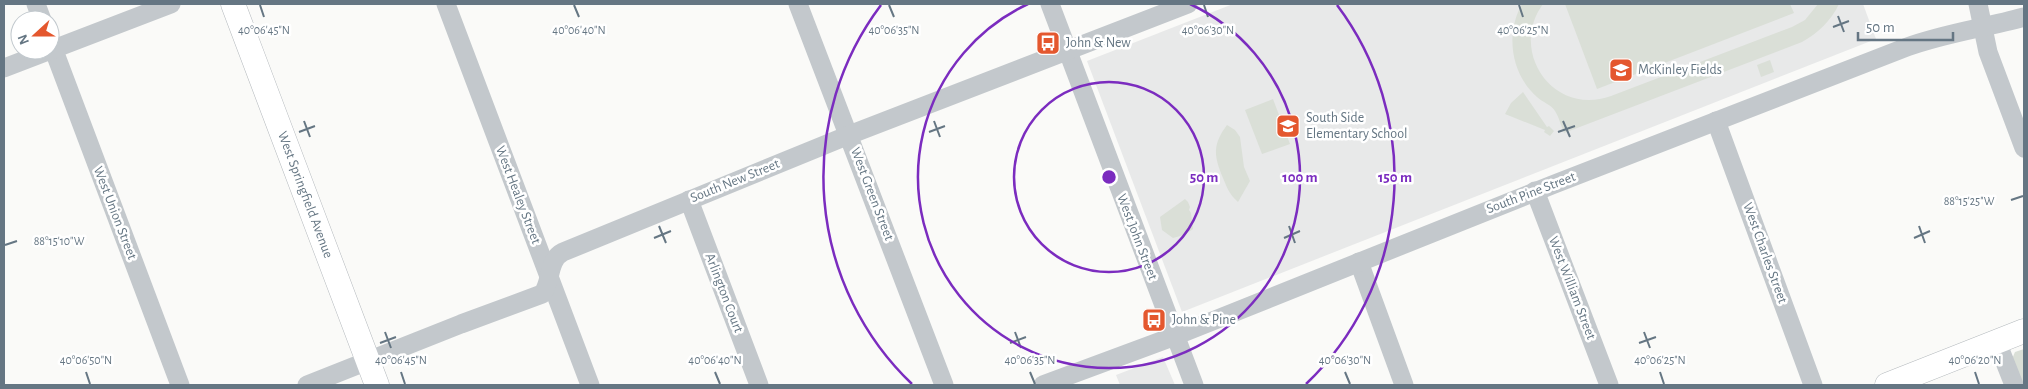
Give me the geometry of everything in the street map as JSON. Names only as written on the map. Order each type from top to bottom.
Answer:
[{"type":"main road","name":"West Springfield Avenue","points":[[233,4],[377,385]]},
{"type":"main road","points":[[1887,385],[2024,331]]},
{"type":"street","points":[[60,42],[171,4]]},
{"type":"street","name":"West Healey Street","points":[[446,4],[590,385]]},
{"type":"street","name":"West Green Street","points":[[798,4],[944,385]]},
{"type":"street","name":"West John Street","points":[[1050,4],[1194,385]]},
{"type":"street","name":"South New Street","points":[[307,385],[367,360],[542,294],[546,290],[548,275],[559,254],[849,135],[1188,4]]},
{"type":"street","points":[[1978,4],[1988,52],[2024,148]]},
{"type":"street","name":"South Pine Street","points":[[1043,385],[1175,336],[1536,191],[1921,42],[1942,35],[1982,28],[2024,17]]},
{"type":"street","points":[[4,68],[21,60]]},
{"type":"street","name":"West Union Street","points":[[58,60],[180,385]]},
{"type":"street","name":"West Charles Street","points":[[1716,121],[1813,385]]},
{"type":"street","name":"West William Street","points":[[1536,191],[1609,385]]},
{"type":"street","name":"Arlington Court","points":[[689,200],[758,385]]},
{"type":"street","points":[[1359,262],[1404,385]]},
{"type":"street","points":[[1997,342],[2014,385]]},
{"type":"shaded area","name":"South Side Elementary School","points":[[1233,4],[1863,4],[1876,39],[1182,312],[1087,61]]},
{"type":"shaded area","points":[[1522,4],[1543,4],[1534,23],[1531,42],[1534,60],[1542,76],[1555,89],[1571,97],[1590,100],[1611,96],[1792,27],[1805,20],[1818,4],[1839,4],[1824,26],[1802,42],[1564,133],[1554,109],[1539,99],[1528,88],[1516,65],[1512,41],[1517,16]]},
{"type":"shaded area","points":[[1565,4],[1790,4],[1794,13],[1597,89]]},
{"type":"shaded area","points":[[1770,60],[1774,72],[1761,77],[1757,65]]},
{"type":"shaded area","points":[[1523,92],[1547,127],[1549,126],[1554,131],[1550,136],[1544,132],[1545,130],[1505,114],[1511,103]]},
{"type":"shaded area","points":[[1273,99],[1290,144],[1262,154],[1245,110]]},
{"type":"shaded area","points":[[1227,125],[1235,130],[1240,137],[1244,167],[1250,181],[1238,202],[1227,188],[1216,157],[1219,139]]},
{"type":"shaded area","points":[[1185,199],[1190,207],[1193,229],[1184,235],[1173,238],[1162,230],[1160,217]]},
{"type":"shaded area","points":[[2024,349],[2024,385],[2021,385],[2012,359],[2015,352]]},
{"type":"shaded area","points":[[1163,357],[1175,385],[1120,385],[1116,375]]},
{"type":"place","name":"John & New","points":[[1048,43]]},
{"type":"place","name":"McKinley Fields","points":[[1621,70]]},
{"type":"place","name":"South Side Elementary School","points":[[1288,126]]},
{"type":"place","name":"John & Pine","points":[[1154,320]]}]
